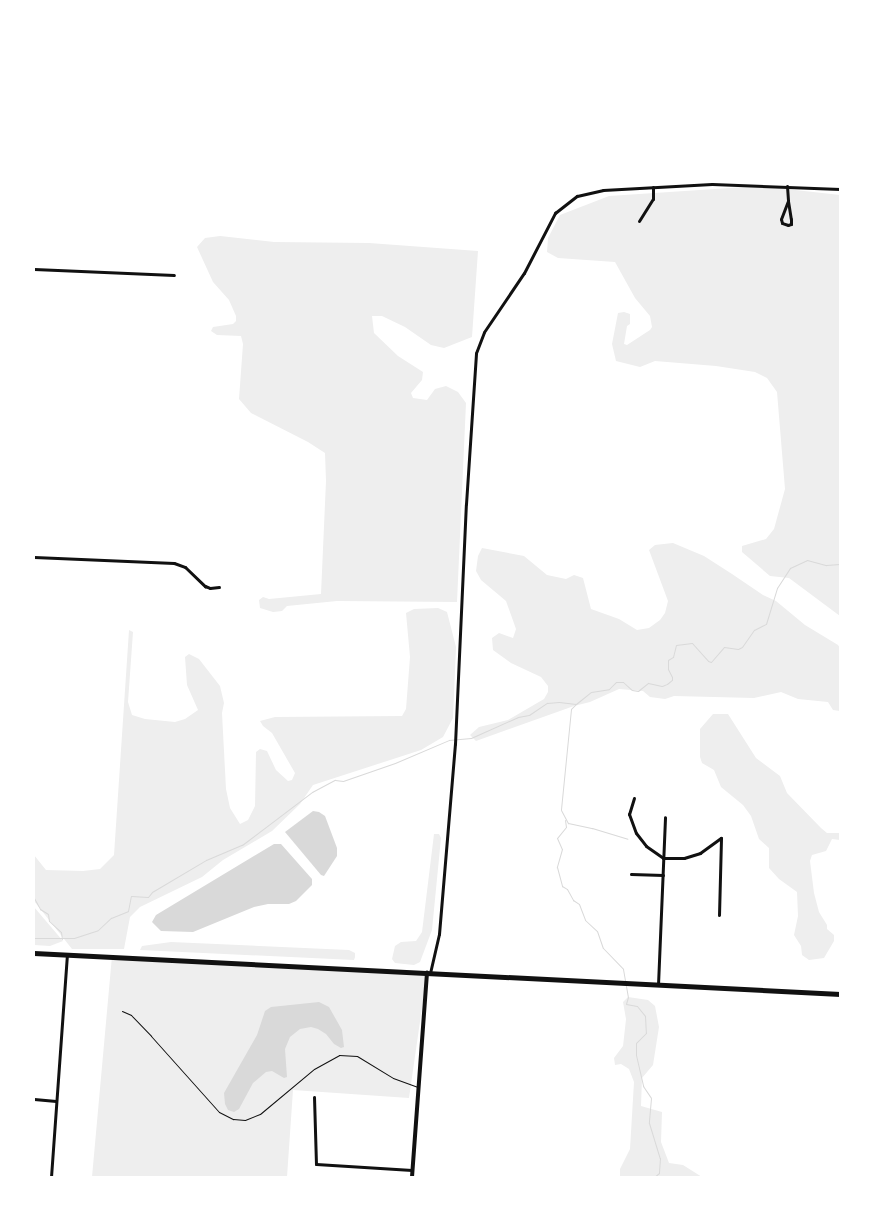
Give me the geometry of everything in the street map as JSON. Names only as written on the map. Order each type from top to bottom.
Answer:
[{"type":"main road","points":[[34,953],[840,994]]},
{"type":"street","points":[[412,1177],[428,973],[439,934],[459,668],[466,504],[476,353],[480,339],[530,264],[555,213],[565,203],[577,196],[594,191],[712,184],[840,189]]},
{"type":"street","points":[[787,186],[791,219],[791,224],[788,226],[782,223],[781,219],[788,202]]},
{"type":"street","points":[[639,221],[653,199],[653,187]]},
{"type":"street","points":[[34,270],[174,276]]},
{"type":"street","points":[[34,556],[174,563],[186,567],[205,586],[213,589],[219,587]]},
{"type":"street","points":[[634,798],[629,814],[636,833],[646,846],[663,858],[684,858],[700,853],[721,838],[719,915]]},
{"type":"street","points":[[658,985],[665,817]]},
{"type":"street","points":[[631,874],[663,875]]},
{"type":"street","points":[[51,1177],[67,954]]},
{"type":"street","points":[[314,1097],[316,1164],[412,1170]]},
{"type":"street","points":[[34,1099],[56,1100]]},
{"type":"lane","points":[[122,1011],[131,1015],[219,1112],[233,1119],[245,1120],[260,1114],[314,1068],[339,1055],[357,1056],[393,1078],[418,1087]]},
{"type":"shaded area","points":[[760,186],[840,195],[840,616],[789,578],[770,576],[742,552],[742,546],[766,539],[774,529],[785,489],[777,392],[767,378],[755,372],[716,366],[655,361],[640,367],[616,361],[612,344],[618,313],[630,314],[630,324],[627,326],[624,344],[627,345],[650,330],[652,327],[650,316],[635,298],[615,262],[558,258],[547,252],[548,238],[560,215],[609,196]]},
{"type":"shaded area","points":[[220,236],[274,242],[369,243],[478,251],[472,337],[444,348],[431,345],[405,327],[382,316],[372,316],[374,333],[398,356],[423,372],[422,380],[411,393],[413,398],[427,400],[435,389],[446,386],[458,392],[466,403],[457,602],[337,601],[287,606],[282,611],[273,612],[260,608],[259,600],[263,597],[269,599],[321,594],[326,481],[325,453],[308,442],[251,413],[239,399],[243,344],[241,336],[217,335],[211,331],[213,327],[233,324],[236,321],[236,316],[229,300],[213,282],[197,247],[205,238]]},
{"type":"shaded area","points":[[673,543],[704,556],[763,595],[776,601],[805,625],[838,645],[840,648],[840,711],[833,710],[828,702],[798,699],[781,692],[754,698],[674,696],[665,699],[650,697],[643,691],[619,689],[590,702],[476,741],[470,735],[479,727],[508,720],[544,699],[548,692],[548,686],[541,677],[511,663],[493,650],[492,638],[499,633],[513,638],[516,629],[506,601],[481,580],[476,571],[478,556],[482,548],[524,556],[547,575],[566,579],[574,575],[583,578],[591,609],[619,619],[637,630],[649,628],[660,620],[665,613],[668,601],[649,550],[655,545]]},
{"type":"shaded area","points":[[438,608],[447,612],[456,647],[453,718],[443,737],[421,750],[313,785],[300,804],[272,831],[223,860],[202,877],[140,907],[130,917],[124,949],[72,949],[34,901],[34,855],[46,870],[83,871],[100,869],[114,855],[129,630],[133,632],[128,702],[132,715],[145,719],[175,722],[185,719],[198,710],[187,685],[185,657],[189,654],[199,659],[220,686],[224,703],[222,713],[226,789],[230,808],[240,824],[248,820],[255,806],[256,752],[260,749],[267,751],[276,770],[288,781],[292,780],[295,773],[272,733],[260,721],[275,717],[402,716],[406,709],[410,657],[406,613],[414,609]]},
{"type":"shaded area","points":[[713,714],[728,714],[756,758],[780,776],[787,793],[827,833],[840,833],[840,840],[832,839],[826,851],[812,855],[810,861],[814,893],[819,912],[827,925],[827,929],[834,935],[834,941],[824,958],[809,960],[802,955],[801,946],[794,935],[798,916],[797,892],[779,879],[769,868],[769,848],[759,839],[751,816],[743,805],[721,787],[714,770],[702,763],[700,757],[700,729]]},
{"type":"shaded area","points":[[313,811],[325,816],[337,848],[337,856],[324,876],[321,875],[285,832]]},
{"type":"shaded area","points":[[434,834],[439,834],[441,838],[432,930],[420,962],[414,965],[395,963],[392,959],[395,946],[401,942],[416,941],[422,932]]},
{"type":"shaded area","points":[[274,844],[281,844],[312,879],[312,885],[296,901],[289,904],[268,904],[254,907],[193,932],[161,931],[152,922],[156,915]]},
{"type":"shaded area","points":[[34,907],[63,941],[50,946],[34,945]]},
{"type":"shaded area","points":[[171,942],[349,950],[355,953],[355,957],[354,960],[140,950],[142,946]]},
{"type":"shaded area","points":[[112,956],[427,973],[409,1098],[293,1090],[287,1177],[92,1177]]},
{"type":"shaded area","points":[[628,997],[648,1000],[655,1006],[659,1027],[653,1065],[642,1078],[641,1106],[662,1112],[661,1142],[669,1163],[683,1165],[702,1177],[620,1177],[620,1169],[630,1149],[634,1082],[629,1069],[621,1064],[615,1065],[614,1058],[623,1046],[626,1019],[623,1002]]},
{"type":"shaded area","points":[[319,1002],[329,1007],[342,1030],[344,1047],[341,1048],[334,1044],[326,1034],[318,1029],[311,1027],[300,1029],[290,1037],[285,1049],[287,1077],[284,1078],[272,1071],[266,1072],[253,1083],[239,1109],[234,1112],[228,1110],[225,1104],[224,1093],[257,1035],[265,1011],[271,1007]]},
{"type":"waterway","points":[[34,938],[74,938],[98,930],[111,918],[128,911],[131,896],[148,897],[152,892],[206,860],[242,845],[312,792],[335,780],[343,781],[395,763],[449,740],[471,738],[518,717],[529,715],[547,703],[576,704],[591,692],[609,689],[616,682],[623,682],[632,690],[638,691],[648,683],[662,686],[667,684],[672,680],[668,669],[668,660],[673,657],[676,645],[692,643],[711,662],[724,647],[738,649],[742,647],[754,630],[766,624],[777,588],[790,568],[807,560],[826,565],[840,564]]},
{"type":"waterway","points":[[576,704],[571,709],[561,810],[568,823],[627,839]]},
{"type":"waterway","points":[[565,820],[566,827],[557,838],[562,849],[557,867],[562,886],[567,889],[573,900],[579,904],[585,920],[597,931],[603,948],[623,969],[628,997],[626,1004],[637,1006],[645,1016],[646,1033],[636,1043],[636,1055],[643,1086],[651,1098],[649,1123],[660,1158],[659,1173],[654,1177]]},
{"type":"waterway","points":[[34,898],[40,909],[48,914],[49,921],[61,932],[62,939]]}]
